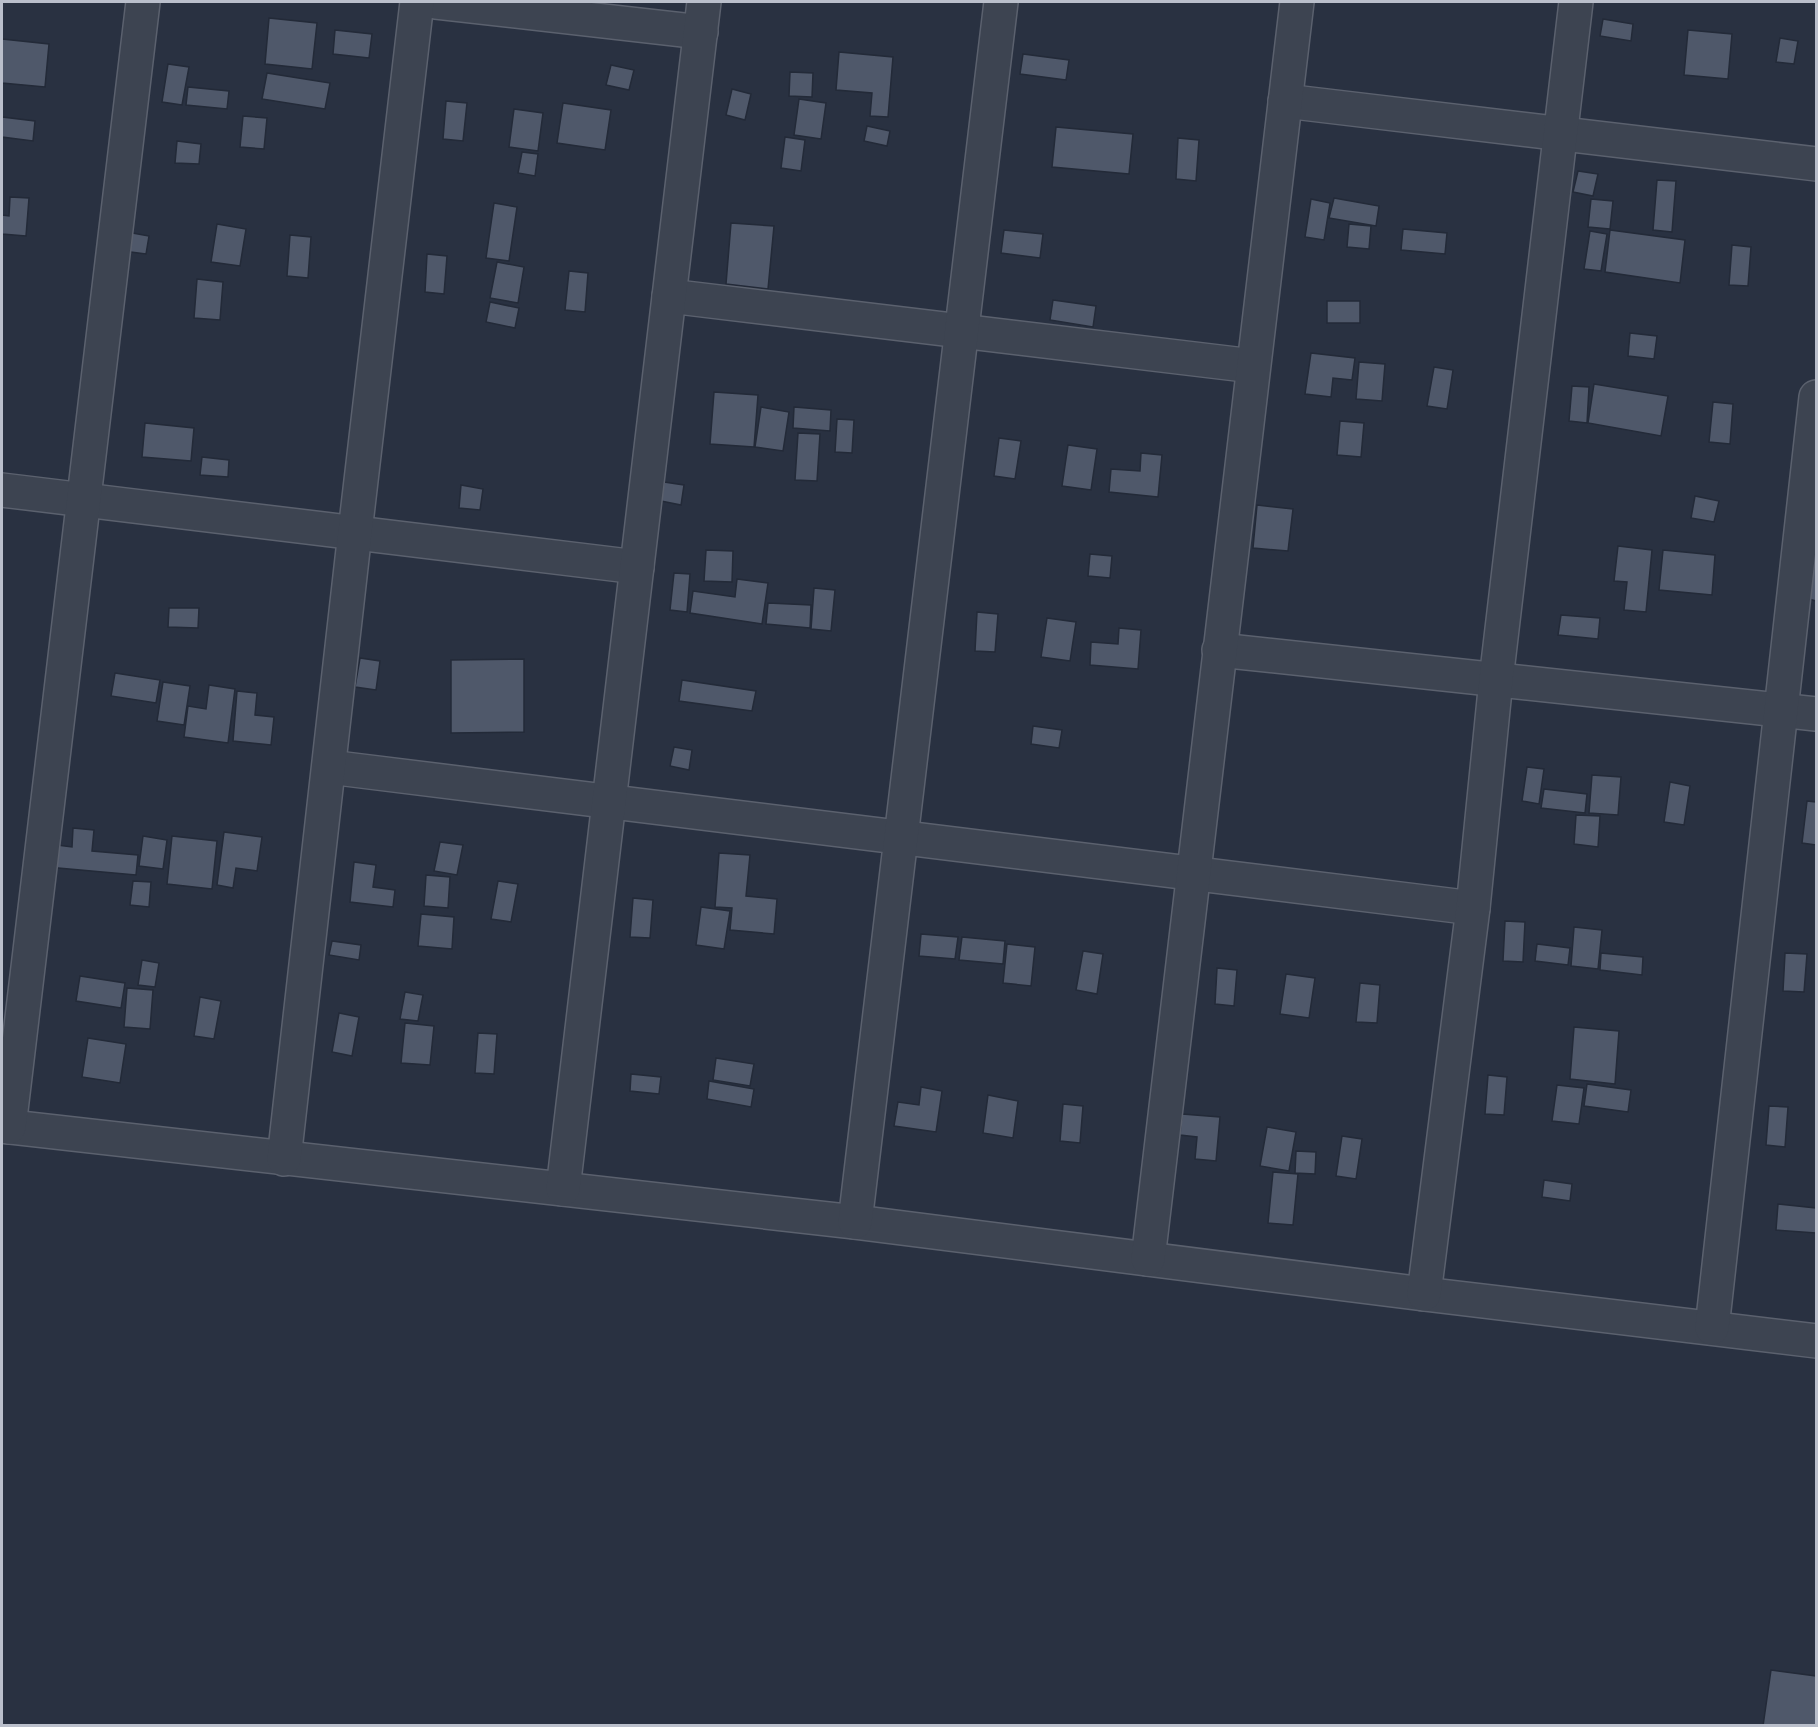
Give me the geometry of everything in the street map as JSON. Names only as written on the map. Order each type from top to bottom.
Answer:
[{"type":"street","points":[[143,2],[84,500],[5,1127],[855,1222],[1816,1341]]},
{"type":"street","points":[[284,1159],[417,2]]},
{"type":"street","points":[[436,2],[703,17],[563,1189]]},
{"type":"street","points":[[855,1222],[1001,2]]},
{"type":"street","points":[[1148,1259],[1297,2]]},
{"type":"street","points":[[1424,1294],[1473,908],[1496,680],[1576,2]]},
{"type":"street","points":[[1285,101],[1816,164]]},
{"type":"street","points":[[669,296],[1253,366]]},
{"type":"street","points":[[1712,1328],[1816,397]]},
{"type":"street","points":[[2,490],[637,567]]},
{"type":"street","points":[[1219,650],[1816,714]]},
{"type":"street","points":[[329,767],[1473,908]]},
{"type":"building","points":[[269,18],[317,23],[312,69],[265,64]]},
{"type":"building","points":[[1603,19],[1633,24],[1631,41],[1600,36]]},
{"type":"building","points":[[335,30],[372,34],[369,58],[333,54]]},
{"type":"building","points":[[1688,30],[1732,34],[1728,79],[1684,75]]},
{"type":"building","points":[[1780,38],[1798,41],[1794,64],[1776,62]]},
{"type":"building","points":[[2,39],[49,44],[45,87],[2,83]]},
{"type":"building","points":[[839,52],[893,57],[888,117],[870,116],[872,93],[836,90]]},
{"type":"building","points":[[1023,54],[1069,60],[1066,80],[1020,74]]},
{"type":"building","points":[[168,64],[189,67],[182,105],[162,102]]},
{"type":"building","points":[[611,65],[634,70],[629,90],[606,85]]},
{"type":"building","points":[[790,72],[813,73],[812,97],[789,96]]},
{"type":"building","points":[[267,73],[330,83],[325,109],[262,99]]},
{"type":"building","points":[[188,87],[229,91],[227,109],[186,105]]},
{"type":"building","points":[[732,89],[751,94],[745,120],[726,115]]},
{"type":"building","points":[[799,99],[826,103],[821,139],[794,135]]},
{"type":"building","points":[[446,101],[467,103],[463,141],[443,139]]},
{"type":"building","points":[[563,103],[611,110],[605,150],[557,143]]},
{"type":"building","points":[[514,109],[543,113],[538,151],[509,147]]},
{"type":"building","points":[[243,116],[267,118],[264,149],[240,147]]},
{"type":"building","points":[[2,117],[35,121],[33,141],[2,137]]},
{"type":"building","points":[[867,126],[890,131],[887,146],[864,141]]},
{"type":"building","points":[[1056,127],[1133,134],[1129,174],[1052,167]]},
{"type":"building","points":[[785,137],[805,140],[801,171],[781,168]]},
{"type":"building","points":[[1178,138],[1199,140],[1196,181],[1176,179]]},
{"type":"building","points":[[177,141],[201,144],[199,164],[175,163]]},
{"type":"building","points":[[522,152],[538,154],[535,176],[518,173]]},
{"type":"building","points":[[1578,171],[1598,174],[1593,196],[1573,192]]},
{"type":"building","points":[[1657,180],[1676,181],[1672,232],[1653,230]]},
{"type":"building","points":[[10,197],[29,198],[26,236],[2,234],[2,215],[9,216]]},
{"type":"building","points":[[1334,198],[1379,206],[1376,226],[1329,218]]},
{"type":"building","points":[[1311,199],[1330,203],[1324,240],[1305,237]]},
{"type":"building","points":[[1591,199],[1613,201],[1610,229],[1588,227]]},
{"type":"building","points":[[494,203],[517,207],[509,261],[486,258]]},
{"type":"building","points":[[731,223],[774,226],[768,289],[726,284]]},
{"type":"building","points":[[217,224],[246,229],[240,266],[211,262]]},
{"type":"building","points":[[1349,224],[1371,226],[1369,249],[1347,247]]},
{"type":"building","points":[[1403,229],[1447,233],[1445,254],[1401,250]]},
{"type":"building","points":[[1004,230],[1043,234],[1040,258],[1001,253]]},
{"type":"building","points":[[1610,230],[1685,240],[1680,283],[1605,272]]},
{"type":"building","points":[[1590,231],[1607,234],[1601,271],[1584,269]]},
{"type":"building","points":[[127,232],[149,236],[146,254],[123,251]]},
{"type":"building","points":[[290,235],[311,237],[308,278],[287,276]]},
{"type":"building","points":[[1732,245],[1751,247],[1748,286],[1729,285]]},
{"type":"building","points":[[427,254],[447,256],[444,294],[425,292]]},
{"type":"building","points":[[497,262],[524,267],[518,303],[490,298]]},
{"type":"building","points":[[569,271],[588,273],[585,312],[565,310]]},
{"type":"building","points":[[197,279],[223,282],[220,320],[194,318]]},
{"type":"building","points":[[1053,300],[1096,306],[1093,327],[1050,320]]},
{"type":"building","points":[[1327,301],[1360,301],[1360,323],[1327,323]]},
{"type":"building","points":[[490,302],[519,308],[515,328],[486,322]]},
{"type":"building","points":[[1630,333],[1657,336],[1654,359],[1628,356]]},
{"type":"building","points":[[1311,353],[1355,358],[1352,380],[1333,378],[1331,397],[1305,394]]},
{"type":"building","points":[[1359,362],[1385,364],[1382,401],[1356,399]]},
{"type":"building","points":[[1434,367],[1453,370],[1447,409],[1427,406]]},
{"type":"building","points":[[1594,384],[1668,396],[1661,436],[1588,423]]},
{"type":"building","points":[[1572,386],[1589,387],[1587,423],[1569,421]]},
{"type":"building","points":[[714,392],[758,395],[754,447],[710,444]]},
{"type":"building","points":[[1713,402],[1733,404],[1730,444],[1709,442]]},
{"type":"building","points":[[761,407],[789,412],[783,451],[755,447]]},
{"type":"building","points":[[794,407],[831,410],[830,431],[793,428]]},
{"type":"building","points":[[837,419],[854,420],[852,453],[835,452]]},
{"type":"building","points":[[1340,421],[1364,423],[1361,457],[1337,455]]},
{"type":"building","points":[[145,423],[194,428],[191,461],[142,457]]},
{"type":"building","points":[[798,433],[820,434],[817,481],[795,480]]},
{"type":"building","points":[[999,438],[1021,441],[1015,479],[994,476]]},
{"type":"building","points":[[1068,445],[1097,449],[1091,490],[1062,486]]},
{"type":"building","points":[[1141,453],[1162,455],[1158,497],[1109,492],[1111,469],[1140,471]]},
{"type":"building","points":[[202,457],[229,460],[228,477],[200,475]]},
{"type":"building","points":[[664,482],[684,485],[681,505],[661,501]]},
{"type":"building","points":[[461,485],[483,489],[480,510],[459,508]]},
{"type":"building","points":[[1695,496],[1719,501],[1714,522],[1691,518]]},
{"type":"building","points":[[1257,505],[1293,509],[1288,551],[1253,548]]},
{"type":"building","points":[[1618,546],[1652,550],[1646,612],[1624,610],[1627,582],[1614,581]]},
{"type":"building","points":[[706,550],[733,551],[732,582],[704,581]]},
{"type":"building","points":[[1663,550],[1715,555],[1712,595],[1659,590]]},
{"type":"building","points":[[1090,554],[1112,556],[1110,578],[1088,576]]},
{"type":"building","points":[[1813,566],[1816,567],[1816,601],[1805,598]]},
{"type":"building","points":[[674,573],[690,574],[687,612],[670,610]]},
{"type":"building","points":[[737,579],[768,583],[762,624],[690,613],[693,591],[735,597]]},
{"type":"building","points":[[814,588],[835,590],[831,631],[811,629]]},
{"type":"building","points":[[768,603],[811,605],[810,628],[766,624]]},
{"type":"building","points":[[169,608],[199,608],[198,628],[168,627]]},
{"type":"building","points":[[977,612],[998,614],[995,652],[975,651]]},
{"type":"building","points":[[1561,615],[1600,618],[1598,639],[1558,635]]},
{"type":"building","points":[[1047,618],[1076,622],[1070,661],[1041,657]]},
{"type":"building","points":[[1119,628],[1141,630],[1138,669],[1090,665],[1091,642],[1118,644]]},
{"type":"building","points":[[360,658],[380,661],[376,690],[355,687]]},
{"type":"building","points":[[524,659],[524,732],[451,733],[451,660]]},
{"type":"building","points":[[115,673],[160,680],[156,703],[111,696]]},
{"type":"building","points":[[682,680],[756,691],[752,711],[679,701]]},
{"type":"building","points":[[163,682],[190,686],[184,725],[157,721]]},
{"type":"building","points":[[209,685],[235,689],[228,743],[184,737],[188,706],[206,709]]},
{"type":"building","points":[[237,691],[257,693],[255,715],[274,717],[271,745],[233,741]]},
{"type":"building","points":[[1033,726],[1062,730],[1059,748],[1031,744]]},
{"type":"building","points":[[674,747],[692,750],[689,770],[670,766]]},
{"type":"building","points":[[1527,767],[1544,769],[1539,804],[1522,801]]},
{"type":"building","points":[[1592,775],[1621,777],[1618,815],[1589,813]]},
{"type":"building","points":[[1670,782],[1690,786],[1684,825],[1664,822]]},
{"type":"building","points":[[1544,789],[1587,794],[1585,813],[1541,808]]},
{"type":"building","points":[[1807,801],[1816,802],[1816,845],[1802,843]]},
{"type":"building","points":[[1576,815],[1600,816],[1598,847],[1574,844]]},
{"type":"building","points":[[73,828],[94,830],[92,851],[138,855],[136,875],[47,867],[49,844],[72,847]]},
{"type":"building","points":[[224,832],[262,837],[257,871],[236,868],[233,888],[217,885]]},
{"type":"building","points":[[143,836],[167,840],[163,869],[139,866]]},
{"type":"building","points":[[172,836],[217,841],[212,889],[167,884]]},
{"type":"building","points":[[440,842],[463,845],[457,875],[434,871]]},
{"type":"building","points":[[719,853],[750,855],[746,896],[777,899],[774,934],[730,930],[732,908],[715,907]]},
{"type":"building","points":[[354,862],[376,865],[373,887],[395,890],[393,907],[350,902]]},
{"type":"building","points":[[426,875],[450,877],[448,908],[424,906]]},
{"type":"building","points":[[133,881],[151,882],[149,907],[130,905]]},
{"type":"building","points":[[498,881],[518,884],[511,922],[491,919]]},
{"type":"building","points":[[633,898],[653,900],[650,938],[630,937]]},
{"type":"building","points":[[701,907],[730,911],[724,949],[696,945]]},
{"type":"building","points":[[421,914],[454,917],[452,949],[418,946]]},
{"type":"building","points":[[1505,921],[1525,922],[1523,962],[1503,961]]},
{"type":"building","points":[[1574,927],[1602,930],[1598,969],[1571,966]]},
{"type":"building","points":[[921,934],[958,937],[955,959],[919,956]]},
{"type":"building","points":[[962,937],[1005,941],[1003,964],[959,960]]},
{"type":"building","points":[[332,941],[361,945],[359,960],[329,955]]},
{"type":"building","points":[[1007,944],[1035,947],[1031,986],[1003,983]]},
{"type":"building","points":[[1537,944],[1570,948],[1568,965],[1535,961]]},
{"type":"building","points":[[1083,951],[1103,954],[1097,994],[1076,990]]},
{"type":"building","points":[[1601,953],[1643,957],[1642,975],[1600,970]]},
{"type":"building","points":[[1785,953],[1807,954],[1804,992],[1783,991]]},
{"type":"building","points":[[142,960],[159,963],[155,987],[138,985]]},
{"type":"building","points":[[1217,968],[1237,970],[1234,1006],[1215,1004]]},
{"type":"building","points":[[1286,974],[1315,978],[1309,1018],[1280,1014]]},
{"type":"building","points":[[80,976],[125,983],[121,1008],[76,1001]]},
{"type":"building","points":[[1360,983],[1380,985],[1377,1023],[1356,1022]]},
{"type":"building","points":[[127,988],[153,990],[150,1029],[124,1027]]},
{"type":"building","points":[[405,992],[423,995],[418,1021],[400,1019]]},
{"type":"building","points":[[200,997],[221,1001],[214,1039],[194,1036]]},
{"type":"building","points":[[339,1013],[359,1017],[352,1056],[332,1052]]},
{"type":"building","points":[[405,1023],[434,1026],[430,1065],[401,1063]]},
{"type":"building","points":[[1574,1027],[1619,1031],[1615,1084],[1570,1079]]},
{"type":"building","points":[[478,1033],[497,1034],[494,1074],[475,1073]]},
{"type":"building","points":[[88,1038],[126,1044],[120,1083],[82,1077]]},
{"type":"building","points":[[716,1058],[754,1064],[750,1086],[713,1080]]},
{"type":"building","points":[[631,1074],[661,1077],[659,1094],[630,1091]]},
{"type":"building","points":[[1488,1075],[1507,1077],[1504,1115],[1485,1114]]},
{"type":"building","points":[[709,1081],[754,1089],[751,1107],[707,1099]]},
{"type":"building","points":[[1587,1084],[1631,1090],[1628,1112],[1584,1106]]},
{"type":"building","points":[[1557,1085],[1584,1088],[1579,1124],[1552,1121]]},
{"type":"building","points":[[921,1087],[942,1091],[936,1132],[894,1126],[898,1102],[919,1105]]},
{"type":"building","points":[[988,1095],[1018,1101],[1013,1138],[983,1133]]},
{"type":"building","points":[[1063,1104],[1083,1106],[1080,1143],[1060,1141]]},
{"type":"building","points":[[1769,1106],[1788,1107],[1785,1147],[1766,1145]]},
{"type":"building","points":[[1182,1114],[1220,1117],[1216,1161],[1195,1159],[1197,1137],[1180,1135]]},
{"type":"building","points":[[1267,1127],[1296,1132],[1289,1171],[1260,1166]]},
{"type":"building","points":[[1342,1136],[1362,1139],[1356,1179],[1336,1176]]},
{"type":"building","points":[[1296,1151],[1316,1152],[1315,1174],[1295,1173]]},
{"type":"building","points":[[1273,1172],[1298,1174],[1293,1225],[1268,1223]]},
{"type":"building","points":[[1544,1180],[1572,1184],[1570,1201],[1542,1197]]},
{"type":"building","points":[[1778,1204],[1816,1208],[1816,1233],[1776,1230]]},
{"type":"building","points":[[1771,1670],[1816,1676],[1816,1726],[1763,1726]]}]
